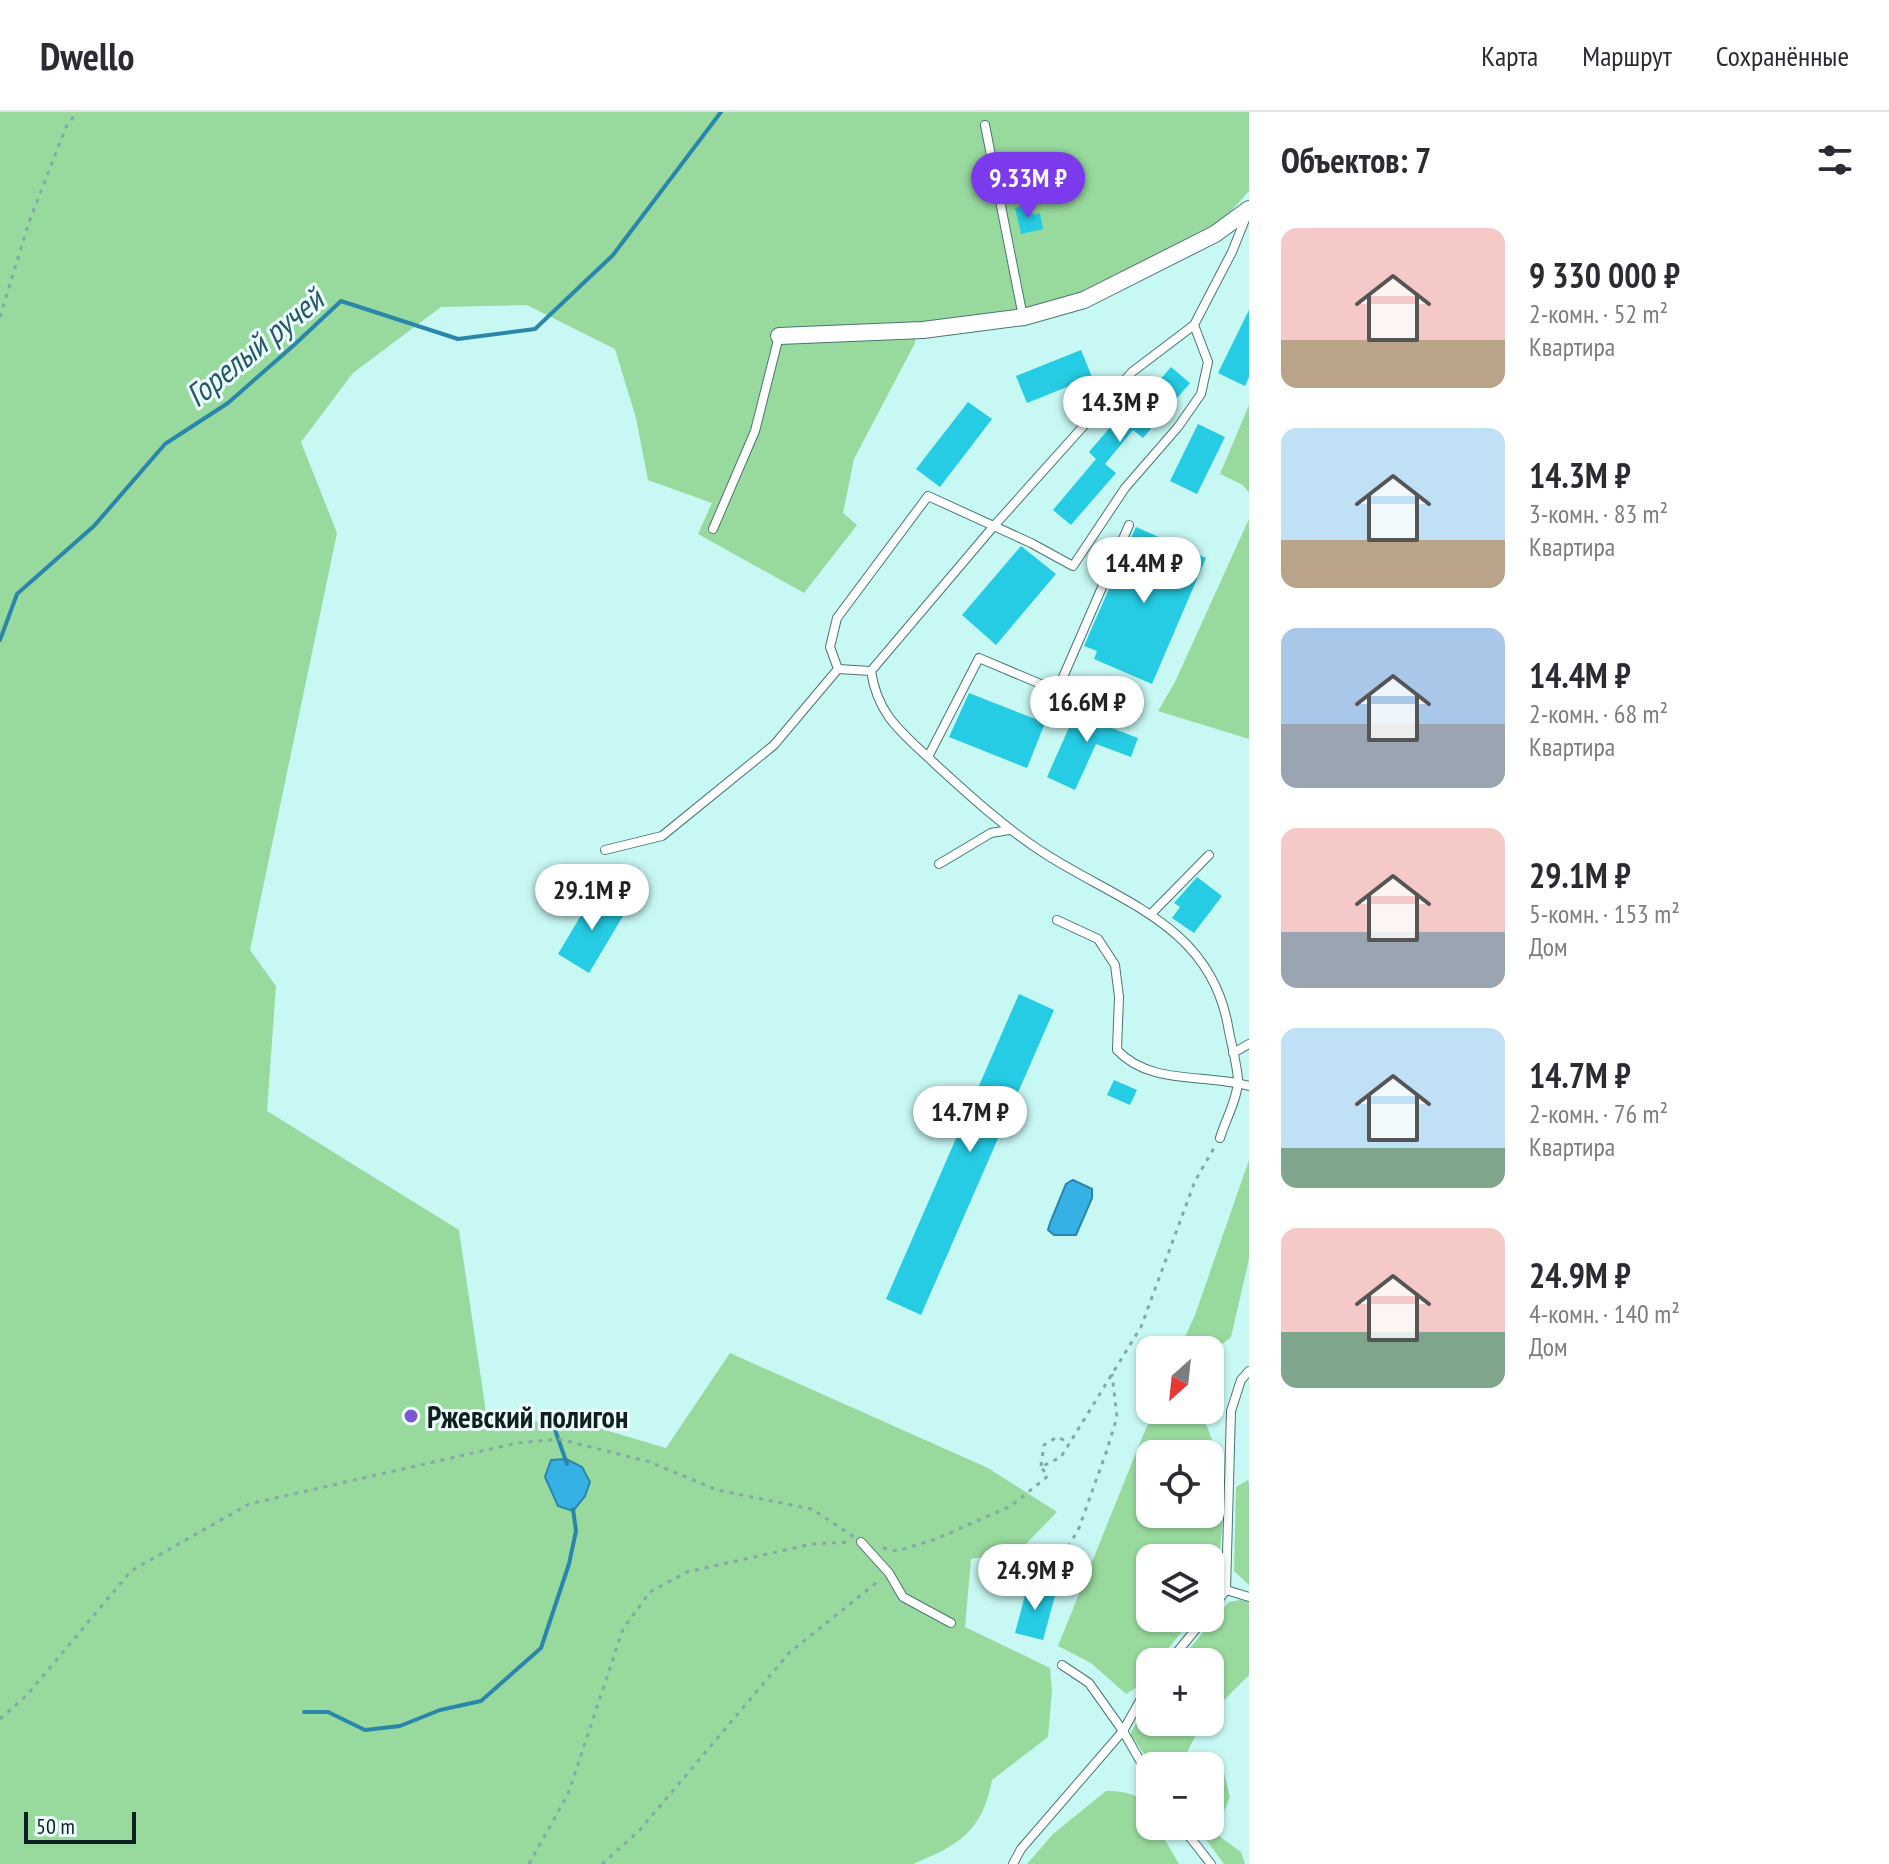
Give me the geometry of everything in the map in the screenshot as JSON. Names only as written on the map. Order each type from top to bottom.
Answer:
[{"type":"street","points":[[779,336],[923,330],[1024,317],[1084,300],[1215,234],[1249,210]]},
{"type":"lane","points":[[985,125],[1024,317]]},
{"type":"lane","points":[[871,671],[993,527],[1132,372],[1194,325],[1232,252],[1249,210]]},
{"type":"lane","points":[[838,669],[830,647],[837,618],[928,496],[1073,566],[1125,488],[1178,427],[1201,394],[1208,362],[1194,325]]},
{"type":"lane","points":[[713,529],[755,431],[779,336]]},
{"type":"lane","points":[[928,757],[979,658],[1057,691],[1129,525]]},
{"type":"lane","points":[[838,669],[871,671]]},
{"type":"lane","points":[[605,850],[662,836],[774,745],[838,669]]},
{"type":"lane","points":[[871,671],[876,693],[890,722],[1009,830],[1151,914],[1190,945],[1213,978],[1224,1005],[1238,1083],[1220,1138]]},
{"type":"lane","points":[[939,864],[991,833],[1009,830]]},
{"type":"lane","points":[[1151,914],[1209,855]]},
{"type":"lane","points":[[1057,920],[1098,939],[1115,965],[1119,997],[1117,1050],[1126,1060],[1156,1073],[1249,1086]]},
{"type":"lane","points":[[1233,1053],[1249,1044]]},
{"type":"lane","points":[[1224,1593],[1231,1411],[1241,1380],[1249,1371]]},
{"type":"lane","points":[[861,1542],[889,1573],[903,1597],[951,1623]]},
{"type":"lane","points":[[1226,1590],[1249,1597]]},
{"type":"lane","points":[[1180,1648],[1194,1632]]},
{"type":"lane","points":[[1062,1665],[1089,1683],[1136,1754]]},
{"type":"lane","points":[[1013,1864],[1021,1849],[1123,1731],[1136,1708]]},
{"type":"lane","points":[[1192,1840],[1211,1864]]},
{"type":"path","points":[[0,317],[29,222],[66,127],[77,112]]},
{"type":"path","points":[[1041,1467],[1061,1457],[1141,1327],[1195,1181],[1220,1138]]},
{"type":"path","points":[[1053,1573],[1079,1528],[1117,1417],[1112,1374]]},
{"type":"path","points":[[529,1864],[568,1794],[623,1629],[650,1592],[687,1572],[812,1544],[861,1542],[897,1551],[936,1539],[1011,1506],[1048,1476],[1041,1467],[1044,1445],[1057,1437],[1068,1442]]},
{"type":"path","points":[[0,1719],[27,1695],[131,1571],[249,1504],[517,1443],[559,1439],[650,1462],[717,1490],[812,1509],[861,1542]]},
{"type":"path","points":[[602,1864],[639,1831],[790,1652],[889,1573]]},
{"type":"green space","points":[[0,112],[1249,112],[1249,191],[1217,227],[1082,295],[1018,313],[916,323],[915,343],[854,459],[843,513],[857,525],[804,593],[698,534],[712,503],[648,480],[636,418],[615,349],[527,305],[441,307],[353,373],[301,442],[337,533],[250,950],[276,986],[267,1111],[459,1230],[487,1419],[585,1424],[666,1448],[730,1353],[988,1468],[1057,1512],[1020,1550],[971,1559],[965,1627],[1050,1668],[1052,1691],[1048,1737],[992,1780],[982,1812],[956,1843],[913,1864],[0,1864]]},
{"type":"green space","points":[[1249,405],[1249,493],[1243,485],[1220,474]]},
{"type":"green space","points":[[1249,519],[1249,739],[1158,711],[1175,682]]},
{"type":"green space","points":[[1249,1160],[1249,1259],[1231,1337],[1224,1343],[1224,1336],[1185,1336]]},
{"type":"green space","points":[[1148,1424],[1206,1424],[1212,1440],[1141,1440]]},
{"type":"green space","points":[[1136,1453],[1136,1528],[1222,1528],[1220,1544],[1136,1544],[1136,1632],[1182,1632],[1168,1648],[1136,1648],[1136,1687],[1126,1694],[1091,1663],[1058,1646]]},
{"type":"green space","points":[[1248,1480],[1249,1585],[1234,1571],[1236,1487]]},
{"type":"green space","points":[[1229,1602],[1249,1602],[1249,1675],[1224,1700],[1224,1648],[1190,1648],[1204,1632],[1224,1632],[1224,1608]]},
{"type":"green space","points":[[1136,1723],[1136,1736],[1195,1736],[1187,1752],[1143,1752],[1130,1734]]},
{"type":"green space","points":[[1224,1774],[1230,1797],[1224,1811]]},
{"type":"green space","points":[[1106,1791],[1124,1792],[1136,1797],[1136,1840],[1165,1840],[1179,1864],[1027,1864],[1053,1834]]},
{"type":"green space","points":[[1206,1840],[1224,1840],[1241,1852],[1245,1864],[1224,1864]]},
{"type":"water","points":[[1073,1180],[1092,1189],[1092,1198],[1076,1235],[1054,1235],[1048,1230],[1050,1223],[1066,1184]]},
{"type":"water","points":[[566,1459],[582,1467],[590,1482],[585,1496],[573,1511],[558,1506],[545,1477],[551,1460]]},
{"type":"building","points":[[1030,204],[1033,215],[1040,213],[1043,229],[1021,234],[1015,208]]},
{"type":"building","points":[[1249,310],[1249,377],[1245,386],[1218,373]]},
{"type":"building","points":[[1081,350],[1092,377],[1027,403],[1016,376]]},
{"type":"building","points":[[1171,367],[1190,383],[1143,438],[1133,430],[1105,464],[1116,473],[1071,525],[1053,510],[1096,459],[1089,452],[1118,418],[1124,422]]},
{"type":"building","points":[[968,402],[992,419],[940,487],[916,469]]},
{"type":"building","points":[[1198,424],[1225,437],[1197,494],[1170,481]]},
{"type":"building","points":[[1136,527],[1206,558],[1152,684],[1094,659],[1097,651],[1084,646]]},
{"type":"building","points":[[1021,546],[1056,574],[996,645],[962,615]]},
{"type":"building","points":[[969,693],[1045,723],[1027,768],[949,737]]},
{"type":"building","points":[[1079,698],[1107,709],[1101,724],[1138,738],[1131,757],[1096,744],[1075,790],[1047,777]]},
{"type":"building","points":[[1197,877],[1222,896],[1194,933],[1172,918],[1180,907],[1174,903]]},
{"type":"building","points":[[595,892],[626,911],[589,973],[558,954]]},
{"type":"building","points":[[1019,994],[1054,1010],[921,1315],[886,1299]]},
{"type":"building","points":[[1114,1080],[1137,1090],[1130,1105],[1107,1095]]},
{"type":"building","points":[[1028,1584],[1056,1592],[1043,1640],[1015,1633]]},
{"type":"waterway","name":"Горелый ручей","points":[[0,640],[17,594],[94,526],[165,444],[228,403],[341,301],[458,339],[535,329],[613,255],[721,112]]},
{"type":"waterway","points":[[553,1424],[567,1464]]},
{"type":"waterway","points":[[304,1712],[328,1712],[365,1730],[400,1726],[440,1710],[481,1701],[541,1648],[569,1564],[576,1531],[573,1509]]},
{"type":"place","name":"Ржевский полигон","points":[[411,1416]]}]
